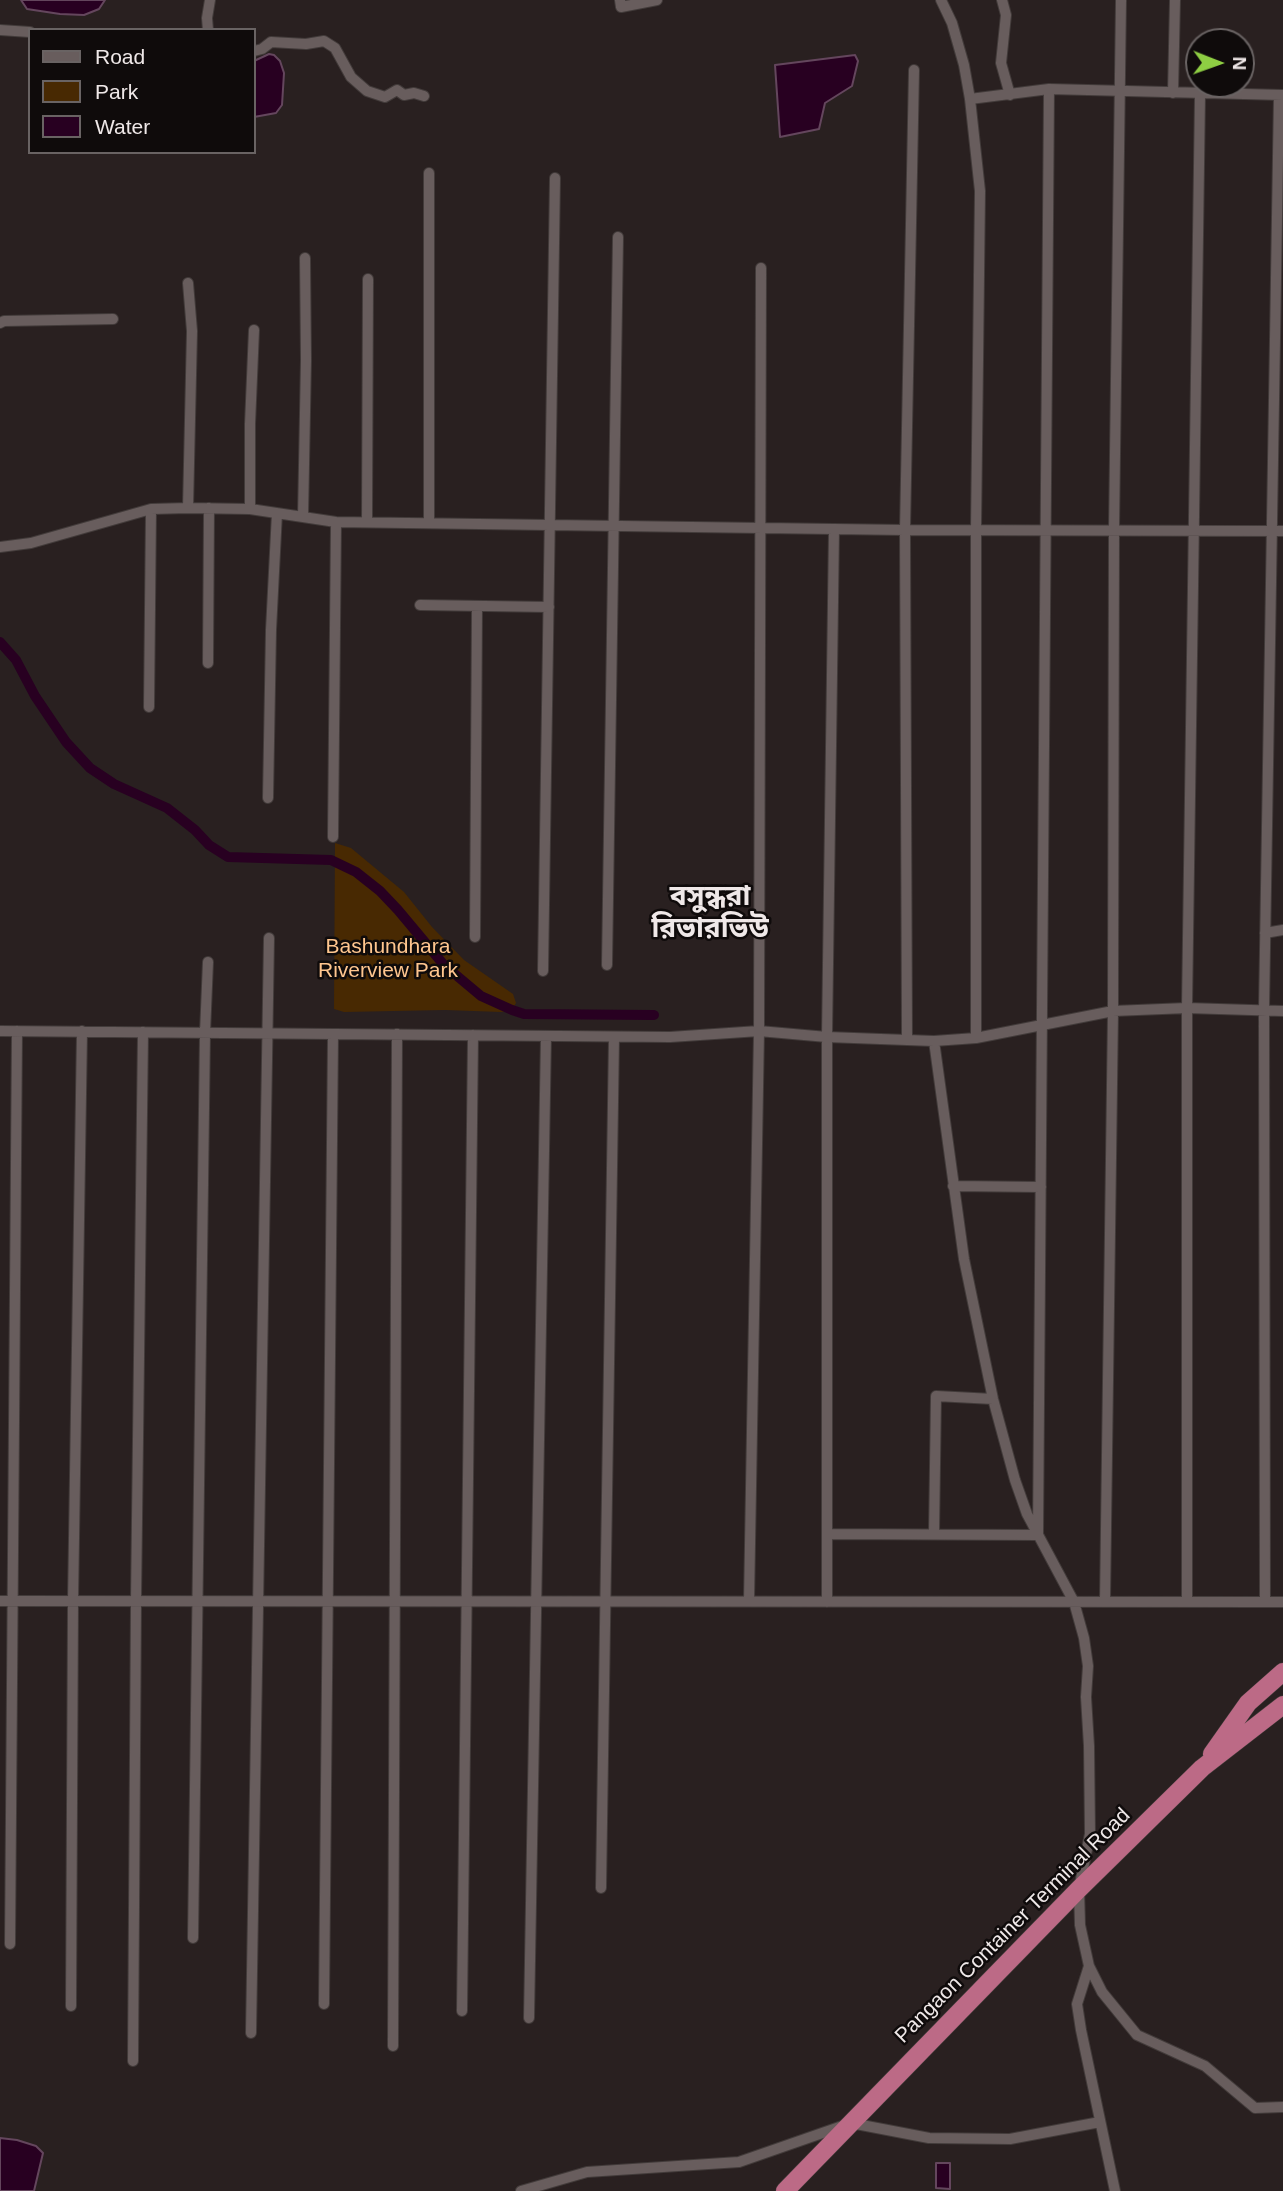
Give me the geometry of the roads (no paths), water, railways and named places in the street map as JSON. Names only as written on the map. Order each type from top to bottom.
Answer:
[{"type":"highway","points":[[1202,1768],[1248,1703],[1283,1672]]},
{"type":"highway","name":"Pangaon Container Terminal Road","points":[[785,2191],[1079,1889],[1202,1768],[1283,1704]]},
{"type":"street","points":[[208,28],[211,0]]},
{"type":"street","points":[[620,0],[621,7],[657,0]]},
{"type":"street","points":[[942,0],[964,65],[980,191],[976,530],[976,1038]]},
{"type":"street","points":[[1002,0],[1006,15],[1001,63],[1010,95]]},
{"type":"street","points":[[1105,1602],[1121,0]]},
{"type":"street","points":[[1173,93],[1175,0]]},
{"type":"street","points":[[0,30],[28,32]]},
{"type":"street","points":[[256,50],[271,43],[306,44],[324,41],[335,48],[351,77],[367,91],[385,97],[397,90],[404,94],[424,96]]},
{"type":"street","points":[[907,1040],[905,530],[914,70]]},
{"type":"street","points":[[970,99],[1049,89],[1185,94]]},
{"type":"street","points":[[1038,1535],[1049,89]]},
{"type":"street","points":[[1255,95],[1281,95],[1270,531],[1264,1009],[1265,1602]]},
{"type":"street","points":[[1186,1602],[1187,1008],[1200,98]]},
{"type":"street","points":[[429,173],[429,523]]},
{"type":"street","points":[[543,971],[555,178]]},
{"type":"street","points":[[607,965],[618,237]]},
{"type":"street","points":[[303,517],[305,258]]},
{"type":"street","points":[[749,1601],[759,1031],[761,268]]},
{"type":"street","points":[[367,522],[368,279]]},
{"type":"street","points":[[188,284],[192,331],[188,508]]},
{"type":"street","points":[[0,323],[113,319]]},
{"type":"street","points":[[250,509],[254,330]]},
{"type":"street","points":[[0,547],[31,543],[152,509],[188,508],[250,509],[336,522],[905,530],[1283,531]]},
{"type":"street","points":[[208,663],[209,508]]},
{"type":"street","points":[[149,707],[152,509]]},
{"type":"street","points":[[268,798],[271,630],[277,513]]},
{"type":"street","points":[[333,837],[336,522]]},
{"type":"street","points":[[827,1601],[827,1037],[834,529]]},
{"type":"street","points":[[420,605],[549,607]]},
{"type":"street","points":[[475,937],[477,606]]},
{"type":"street","points":[[1265,933],[1283,930]]},
{"type":"street","points":[[251,2034],[269,938]]},
{"type":"street","points":[[193,1938],[208,962]]},
{"type":"street","points":[[0,1031],[670,1037],[759,1031],[827,1037],[934,1041],[976,1038],[1113,1011],[1187,1008],[1283,1011]]},
{"type":"street","points":[[10,1944],[18,1031]]},
{"type":"street","points":[[71,2006],[73,1601],[82,1031]]},
{"type":"street","points":[[133,2062],[143,1032]]},
{"type":"street","points":[[324,2004],[333,1034]]},
{"type":"street","points":[[394,2046],[397,1034]]},
{"type":"street","points":[[462,2011],[473,1035]]},
{"type":"street","points":[[529,2018],[546,1036]]},
{"type":"street","points":[[601,1888],[614,1037]]},
{"type":"street","points":[[934,1041],[964,1259],[993,1399],[1015,1480],[1038,1535],[1074,1602],[1084,1638],[1088,1667],[1086,1697],[1090,1834],[1079,1889],[1080,1925],[1089,1966],[1102,1992],[1137,2035],[1205,2066],[1255,2108],[1283,2107]]},
{"type":"street","points":[[953,1186],[1041,1187]]},
{"type":"street","points":[[934,1534],[936,1396],[993,1399]]},
{"type":"street","points":[[827,1534],[1038,1535]]},
{"type":"street","points":[[0,1601],[1283,1602]]},
{"type":"street","points":[[1089,1966],[1077,2004],[1115,2191]]},
{"type":"street","points":[[521,2191],[587,2172],[739,2162],[851,2123],[929,2138],[1010,2139],[1100,2122]]},
{"type":"water","points":[[21,0],[105,0],[99,9],[84,15],[27,9]]},
{"type":"water","points":[[269,54],[280,61],[284,73],[282,105],[276,113],[256,117],[256,60]]},
{"type":"water","points":[[855,55],[858,61],[852,86],[825,103],[819,129],[780,137],[775,65]]},
{"type":"water","points":[[0,2138],[36,2146],[43,2153],[34,2191],[0,2191]]},
{"type":"water","points":[[936,2163],[950,2163],[950,2189],[936,2188]]},
{"type":"waterway","points":[[0,642],[16,660],[35,696],[66,742],[90,768],[114,784],[167,808],[209,845],[228,857],[331,860],[356,872],[398,910],[444,965],[481,996],[512,1010],[524,1014],[654,1015]]},
{"type":"district","name":"বসুন্ধরা রিভারভিউ","points":[[710,913]]},
{"type":"park label","name":"Bashundhara Riverview Park","points":[[388,959]]}]
